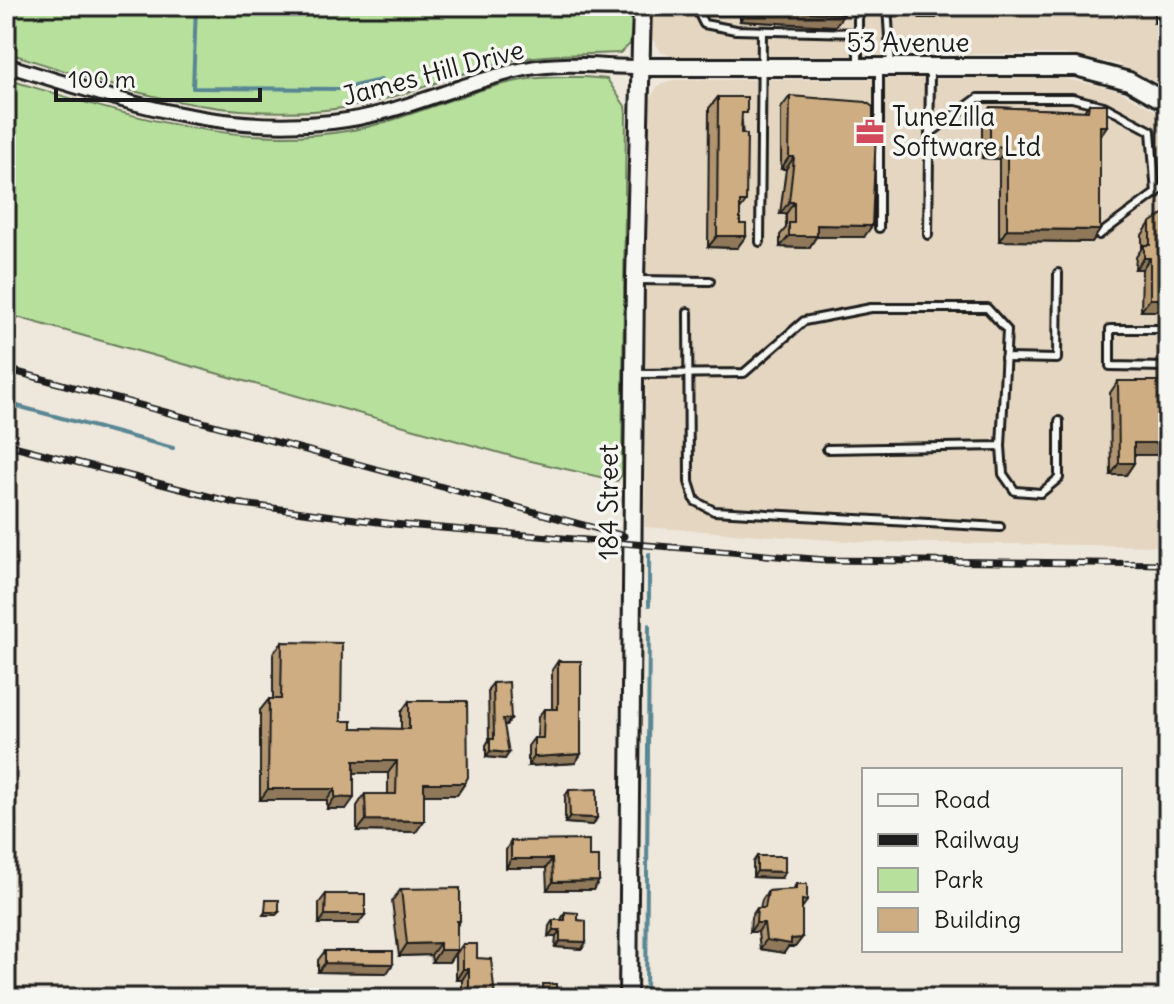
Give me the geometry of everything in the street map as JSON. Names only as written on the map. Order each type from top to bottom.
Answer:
[{"type":"main road","name":"184 Street","points":[[628,998],[635,280],[642,6]]},
{"type":"main road","name":"53 Avenue","points":[[640,67],[1076,67],[1129,81],[1168,103]]},
{"type":"street","name":"James Hill Drive","points":[[6,65],[166,114],[217,122],[277,125],[333,122],[393,111],[539,66],[640,67]]},
{"type":"lane","points":[[695,6],[704,24],[762,31],[858,33]]},
{"type":"lane","points":[[858,6],[858,67]]},
{"type":"lane","points":[[879,228],[887,6]]},
{"type":"lane","points":[[760,242],[762,31]]},
{"type":"lane","points":[[928,235],[930,67]]},
{"type":"lane","points":[[929,134],[978,98],[1072,98],[1104,106],[1151,131],[1156,194]]},
{"type":"lane","points":[[1099,235],[1168,184]]},
{"type":"lane","points":[[1005,358],[1057,359],[1058,273]]},
{"type":"lane","points":[[635,280],[710,281]]},
{"type":"lane","points":[[634,374],[744,373],[804,321],[871,308],[987,308],[1007,330],[1001,446],[1003,474],[1015,491],[1041,493],[1059,478],[1059,421]]},
{"type":"lane","points":[[688,312],[689,482],[695,501],[714,511],[1000,527]]},
{"type":"lane","points":[[1168,329],[1110,329],[1110,366],[1168,367]]},
{"type":"lane","points":[[827,449],[1001,446]]},
{"type":"shaded area","points":[[649,6],[1168,6],[1168,88],[1118,64],[1063,54],[671,56],[661,52],[650,35]]},
{"type":"shaded area","points":[[1061,78],[1118,90],[1168,118],[1168,546],[863,542],[645,527],[647,104],[658,86],[674,80]]},
{"type":"green space","points":[[6,6],[634,6],[630,44],[620,53],[515,60],[363,104],[298,112],[254,111],[171,100],[89,79],[6,52]]},
{"type":"green space","points":[[538,78],[607,79],[625,106],[626,113],[622,475],[617,481],[518,458],[6,314],[6,79],[90,104],[174,124],[260,136],[303,136],[369,126],[501,85]]},
{"type":"building","points":[[748,6],[846,6],[844,14],[748,9]]},
{"type":"building","points":[[926,6],[943,6],[943,9],[926,9]]},
{"type":"building","points":[[790,96],[866,102],[873,107],[873,132],[876,132],[872,226],[817,225],[817,236],[789,236],[789,223],[794,223],[794,202],[789,202],[794,157],[789,157]]},
{"type":"building","points":[[718,97],[747,97],[747,113],[742,113],[741,133],[747,134],[746,202],[740,202],[740,224],[746,224],[746,236],[717,236]]},
{"type":"building","points":[[1089,104],[1107,104],[1107,126],[1100,126],[1100,230],[1007,229],[1007,147],[990,146],[990,107],[1088,111]]},
{"type":"building","points":[[1168,211],[1168,299],[1150,299],[1150,258],[1144,258],[1144,245],[1150,245],[1150,223]]},
{"type":"building","points":[[1118,381],[1168,381],[1168,443],[1134,443],[1134,463],[1119,463]]},
{"type":"building","points":[[282,642],[342,643],[341,721],[352,721],[352,728],[409,729],[409,701],[467,701],[468,777],[465,783],[424,783],[424,821],[366,820],[365,794],[396,794],[397,761],[354,761],[354,798],[335,797],[335,789],[268,789],[269,699],[281,699]]},
{"type":"building","points":[[558,661],[581,661],[581,754],[534,757],[534,738],[543,738],[544,709],[558,709]]},
{"type":"building","points":[[509,682],[511,719],[503,719],[509,753],[490,751],[490,739],[494,739],[493,683]]},
{"type":"building","points":[[597,789],[597,818],[570,817],[569,790]]},
{"type":"building","points":[[589,840],[589,857],[599,857],[599,881],[553,882],[552,859],[511,859],[511,841]]},
{"type":"building","points":[[757,856],[785,856],[785,872],[757,871]]},
{"type":"building","points":[[796,884],[807,884],[807,901],[802,900],[802,938],[791,939],[791,944],[766,940],[764,923],[756,923],[757,908],[765,908],[768,891],[796,889]]},
{"type":"building","points":[[460,888],[457,950],[440,950],[440,943],[407,944],[401,889]]},
{"type":"building","points":[[326,894],[365,894],[365,915],[325,915]]},
{"type":"building","points":[[266,900],[279,900],[279,912],[265,912]]},
{"type":"building","points":[[565,912],[578,913],[578,920],[586,921],[586,942],[560,941],[560,930],[553,930],[553,920],[565,920]]},
{"type":"building","points":[[463,944],[477,944],[477,958],[491,959],[495,998],[469,998],[469,969],[463,969]]},
{"type":"building","points":[[325,951],[393,951],[393,964],[325,963]]},
{"type":"building","points":[[543,984],[556,984],[556,998],[544,998]]},
{"type":"waterway","points":[[196,6],[193,88],[340,89],[381,80]]},
{"type":"waterway","points":[[6,403],[173,448]]},
{"type":"waterway","points":[[649,554],[649,605]]},
{"type":"waterway","points":[[646,998],[649,625]]},
{"type":"railway","points":[[6,369],[624,536]]},
{"type":"railway","points":[[6,444],[235,503],[393,524],[826,560],[1168,564]]},
{"type":"place","name":"TuneZilla Software Ltd","points":[[870,132]]}]
